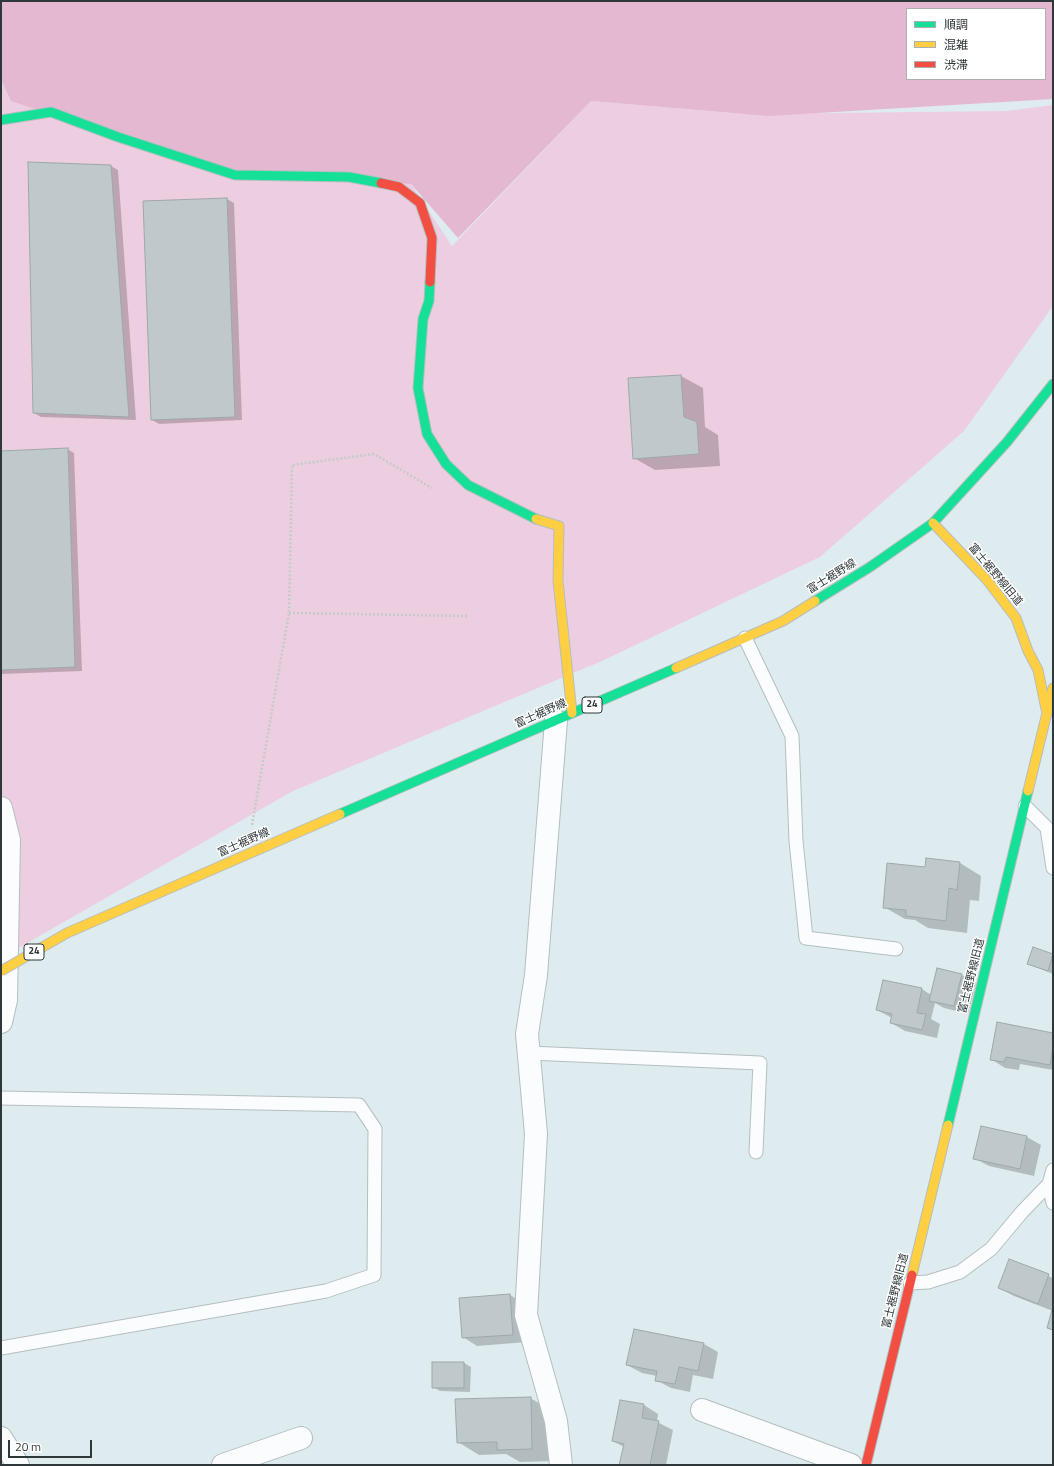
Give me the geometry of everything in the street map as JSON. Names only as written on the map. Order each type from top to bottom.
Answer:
[{"type":"street","points":[[1,120],[51,112],[118,137],[235,175],[350,177],[399,187],[420,203],[432,238],[429,301],[423,319],[418,388],[427,434],[446,464],[468,485],[534,518],[558,526],[558,581],[564,717],[536,975],[527,1034],[536,1134],[526,1315],[556,1421],[561,1465]]},
{"type":"street","name":"富士裾野線","points":[[1,971],[67,933],[783,621],[870,567],[933,523],[1007,442],[1053,384]]},
{"type":"street","name":"富士裾野線旧道","points":[[866,1465],[1048,715],[1038,670],[1028,652],[1016,618],[987,580],[933,523]]},
{"type":"street","points":[[1048,715],[1053,688]]},
{"type":"street","points":[[1,808],[9,840],[6,1000],[1,1022]]},
{"type":"street","points":[[702,1410],[851,1465]]},
{"type":"street","points":[[1,1438],[18,1465]]},
{"type":"street","points":[[223,1465],[301,1438]]},
{"type":"lane","points":[[745,638],[792,736],[796,841],[806,938],[896,949]]},
{"type":"lane","points":[[1025,806],[1047,828],[1053,868]]},
{"type":"lane","points":[[529,1053],[760,1063],[756,1152]]},
{"type":"lane","points":[[1,1098],[359,1105],[375,1129],[374,1275],[326,1291],[1,1348]]},
{"type":"lane","points":[[1053,1170],[1049,1184],[1053,1203]]},
{"type":"lane","points":[[910,1283],[928,1282],[960,1272],[991,1249],[1022,1212],[1049,1184]]},
{"type":"path","points":[[246,855],[289,613],[292,465],[374,454],[433,489]]},
{"type":"path","points":[[289,613],[468,616]]},
{"type":"shaded area","points":[[1,1],[1053,1],[1053,99],[768,116],[591,101],[458,238],[411,184],[218,169],[11,101],[1,79]]},
{"type":"shaded area","points":[[1,70],[411,184],[452,246],[591,101],[744,114],[1006,111],[1053,105],[1053,306],[964,431],[820,557],[602,661],[293,791],[1,958]]},
{"type":"building","points":[[28,162],[111,165],[129,417],[33,413]]},
{"type":"building","points":[[227,198],[235,417],[151,420],[143,201]]},
{"type":"building","points":[[681,375],[684,417],[697,422],[699,454],[633,459],[628,378]]},
{"type":"building","points":[[68,448],[75,667],[1,670],[1,451]]},
{"type":"building","points":[[926,858],[960,862],[957,890],[949,888],[946,921],[906,916],[906,910],[883,908],[887,863],[925,867]]},
{"type":"building","points":[[1033,947],[1053,954],[1048,971],[1027,964]]},
{"type":"building","points":[[937,968],[962,974],[954,1006],[929,1001]]},
{"type":"building","points":[[883,980],[922,988],[917,1013],[926,1014],[922,1030],[890,1023],[892,1014],[876,1010]]},
{"type":"building","points":[[997,1022],[1053,1033],[1053,1047],[1050,1065],[1006,1057],[1004,1062],[990,1060]]},
{"type":"building","points":[[981,1126],[1027,1136],[1020,1169],[973,1159]]},
{"type":"building","points":[[1009,1259],[1049,1274],[1038,1304],[998,1288]]},
{"type":"building","points":[[510,1294],[513,1335],[462,1338],[459,1298]]},
{"type":"building","points":[[1053,1306],[1053,1330],[1047,1328]]},
{"type":"building","points":[[634,1329],[704,1343],[698,1371],[679,1367],[675,1384],[655,1381],[657,1371],[626,1365]]},
{"type":"building","points":[[432,1362],[464,1362],[464,1388],[432,1388]]},
{"type":"building","points":[[531,1397],[532,1449],[497,1450],[497,1442],[457,1443],[455,1399]]},
{"type":"building","points":[[620,1400],[644,1404],[642,1418],[659,1421],[650,1465],[619,1465],[624,1444],[612,1441]]},
{"type":"traffic: fast","points":[[1,120],[51,112],[118,137],[235,175],[349,177],[381,183]]},
{"type":"traffic: fast","points":[[430,282],[429,301],[423,319],[418,388],[427,434],[446,464],[468,485],[536,519]]},
{"type":"traffic: fast","points":[[815,601],[870,567],[933,523],[1007,442],[1053,384]]},
{"type":"traffic: fast","points":[[340,814],[676,668]]},
{"type":"traffic: fast","points":[[948,1125],[1028,791]]},
{"type":"traffic: slow","points":[[536,519],[559,526],[558,581],[572,713]]},
{"type":"traffic: slow","points":[[933,523],[987,580],[1016,618],[1028,651],[1038,670],[1046,709]]},
{"type":"traffic: slow","points":[[676,668],[783,621],[815,601]]},
{"type":"traffic: slow","points":[[1028,791],[1053,688]]},
{"type":"traffic: slow","points":[[67,933],[340,814]]},
{"type":"traffic: slow","points":[[1,971],[67,933]]},
{"type":"traffic: slow","points":[[912,1275],[948,1125]]},
{"type":"traffic: jam","points":[[381,183],[399,187],[420,203],[432,238],[430,282]]},
{"type":"traffic: jam","points":[[866,1465],[912,1275]]}]
